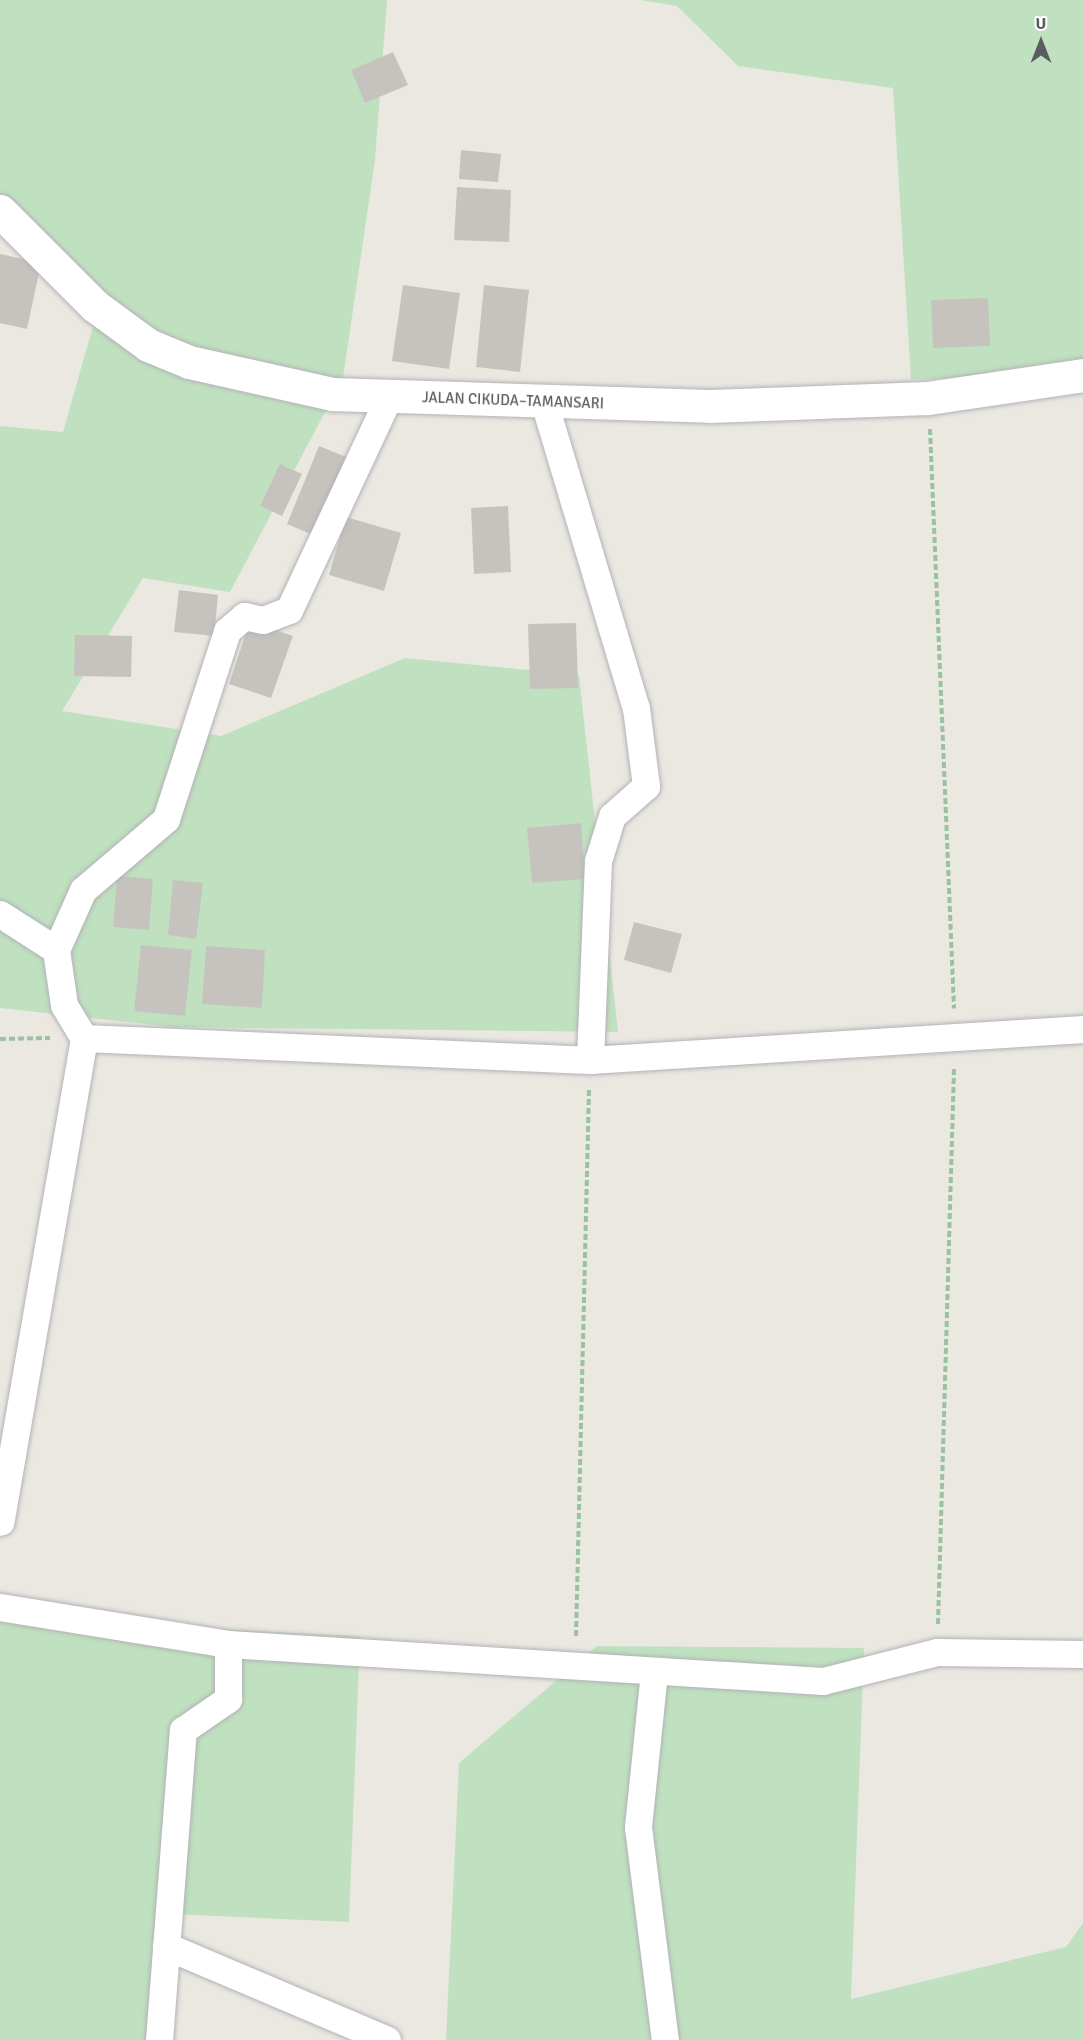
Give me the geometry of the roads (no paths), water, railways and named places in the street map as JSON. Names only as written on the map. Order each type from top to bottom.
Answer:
[{"type":"street","name":"JALAN CIKUDA–TAMANSARI","points":[[0,211],[95,306],[148,345],[189,362],[332,394],[710,406],[928,398],[1083,375]]},
{"type":"street","points":[[0,1522],[84,1038],[64,1005],[56,950],[83,890],[166,819],[227,631],[244,616],[262,620],[289,610],[389,397]]},
{"type":"street","points":[[544,402],[636,708],[646,786],[612,816],[598,861],[590,1060]]},
{"type":"street","points":[[0,914],[56,950]]},
{"type":"street","points":[[84,1038],[590,1060],[955,1035],[1083,1029]]},
{"type":"street","points":[[0,1607],[228,1644],[823,1681],[937,1652],[1083,1654]]},
{"type":"street","points":[[159,2040],[183,1730],[228,1699],[228,1644]]},
{"type":"street","points":[[654,1671],[638,1827],[665,2040]]},
{"type":"street","points":[[166,1946],[387,2040]]}]
